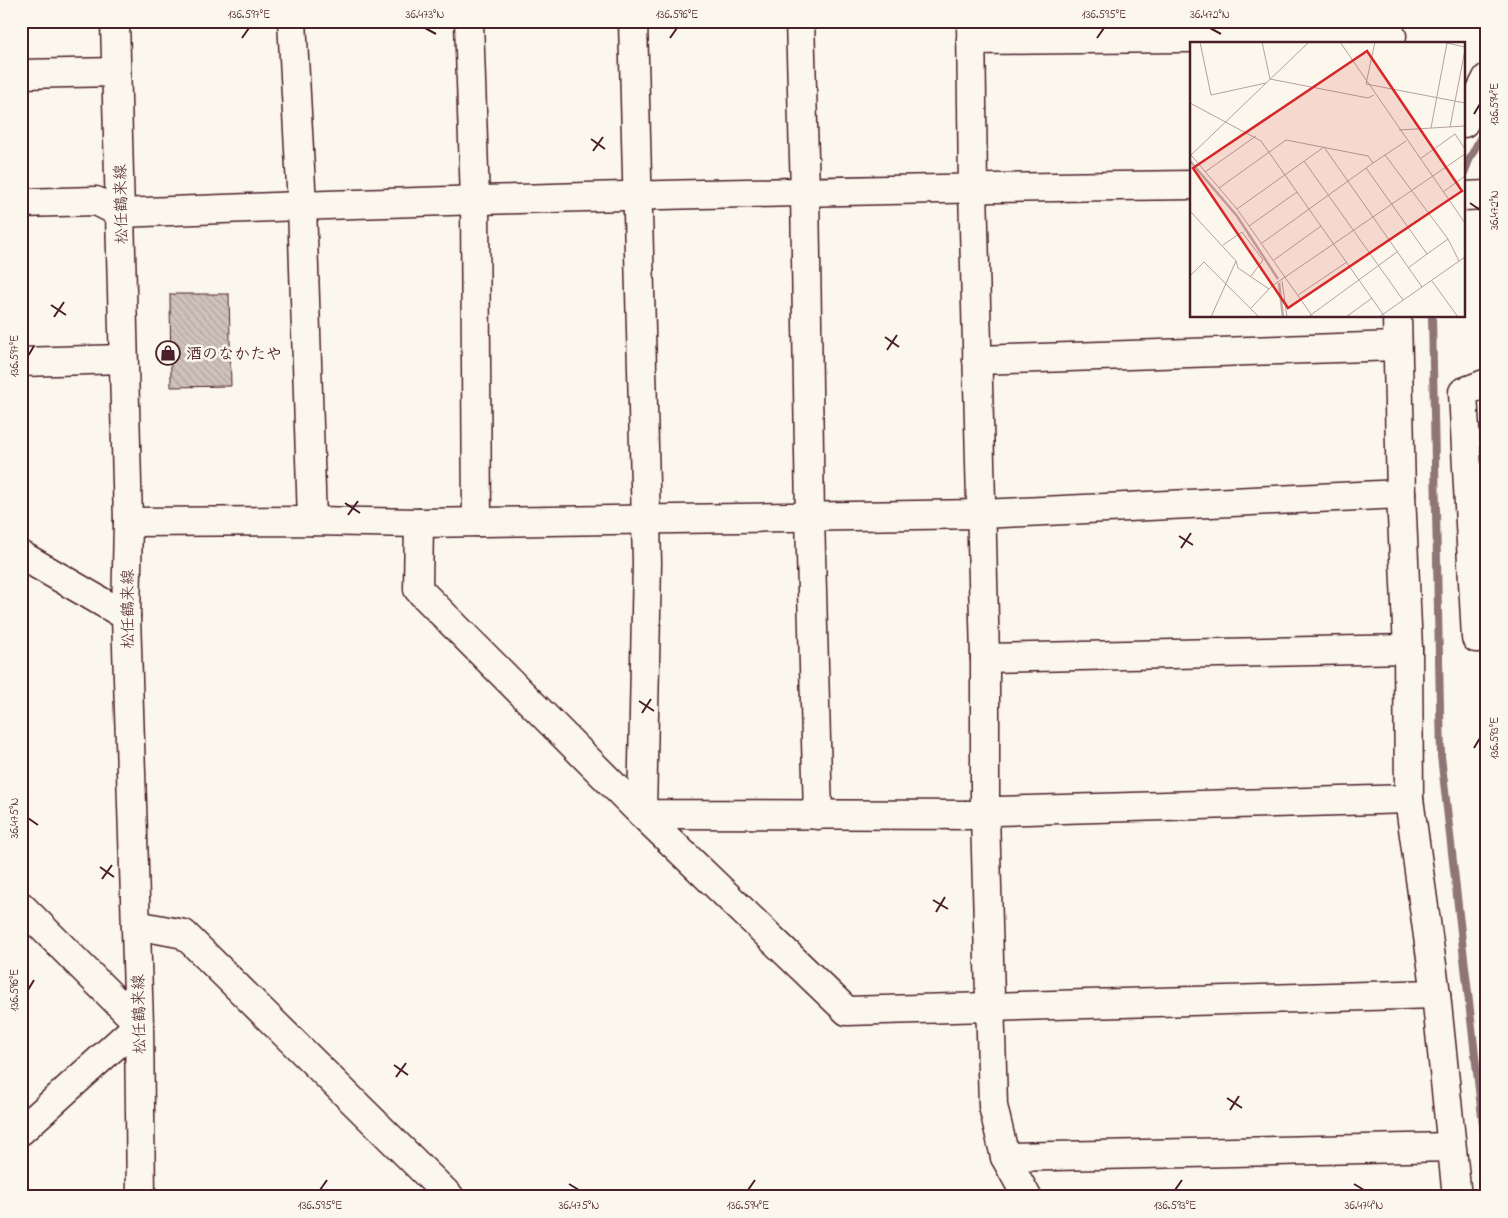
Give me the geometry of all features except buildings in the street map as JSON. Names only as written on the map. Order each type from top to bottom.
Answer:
[{"type":"street","name":"松任鶴来線","points":[[115,21],[128,522],[126,616],[139,1024],[141,1197]]},
{"type":"street","points":[[292,21],[302,205],[312,521]]},
{"type":"street","points":[[470,21],[477,522]]},
{"type":"street","points":[[633,21],[647,572],[642,814]]},
{"type":"street","points":[[800,21],[818,814]]},
{"type":"street","points":[[1027,1197],[1005,1158],[993,1106],[985,815],[985,658],[973,188],[971,31],[1392,34]]},
{"type":"street","points":[[21,74],[116,72]]},
{"type":"street","points":[[1466,119],[1487,78]]},
{"type":"street","points":[[21,203],[96,201],[120,213],[302,205],[638,195],[1190,185]]},
{"type":"street","points":[[1466,196],[1487,195]]},
{"type":"street","points":[[1397,318],[1396,346],[1408,649],[1409,799],[1436,994],[1457,1197]]},
{"type":"street","points":[[977,360],[1396,346]]},
{"type":"street","points":[[21,362],[123,359]]},
{"type":"street","points":[[1487,383],[1463,392],[1476,638],[1487,638]]},
{"type":"street","points":[[128,522],[312,521],[419,524],[981,514],[1402,494]]},
{"type":"street","points":[[419,524],[418,589],[642,814],[847,1011],[1436,994]]},
{"type":"street","points":[[21,555],[126,616]]},
{"type":"street","points":[[985,658],[1408,649]]},
{"type":"street","points":[[642,814],[985,815],[996,811],[1409,799]]},
{"type":"street","points":[[21,906],[139,1024],[21,1131]]},
{"type":"street","points":[[136,925],[184,934],[450,1197]]},
{"type":"street","points":[[1005,1158],[1451,1148]]},
{"type":"waterway","points":[[1466,168],[1487,125]]},
{"type":"waterway","points":[[1432,318],[1441,756],[1487,1160]]},
{"type":"place","name":"酒のなかたや","points":[[168,353]]}]
